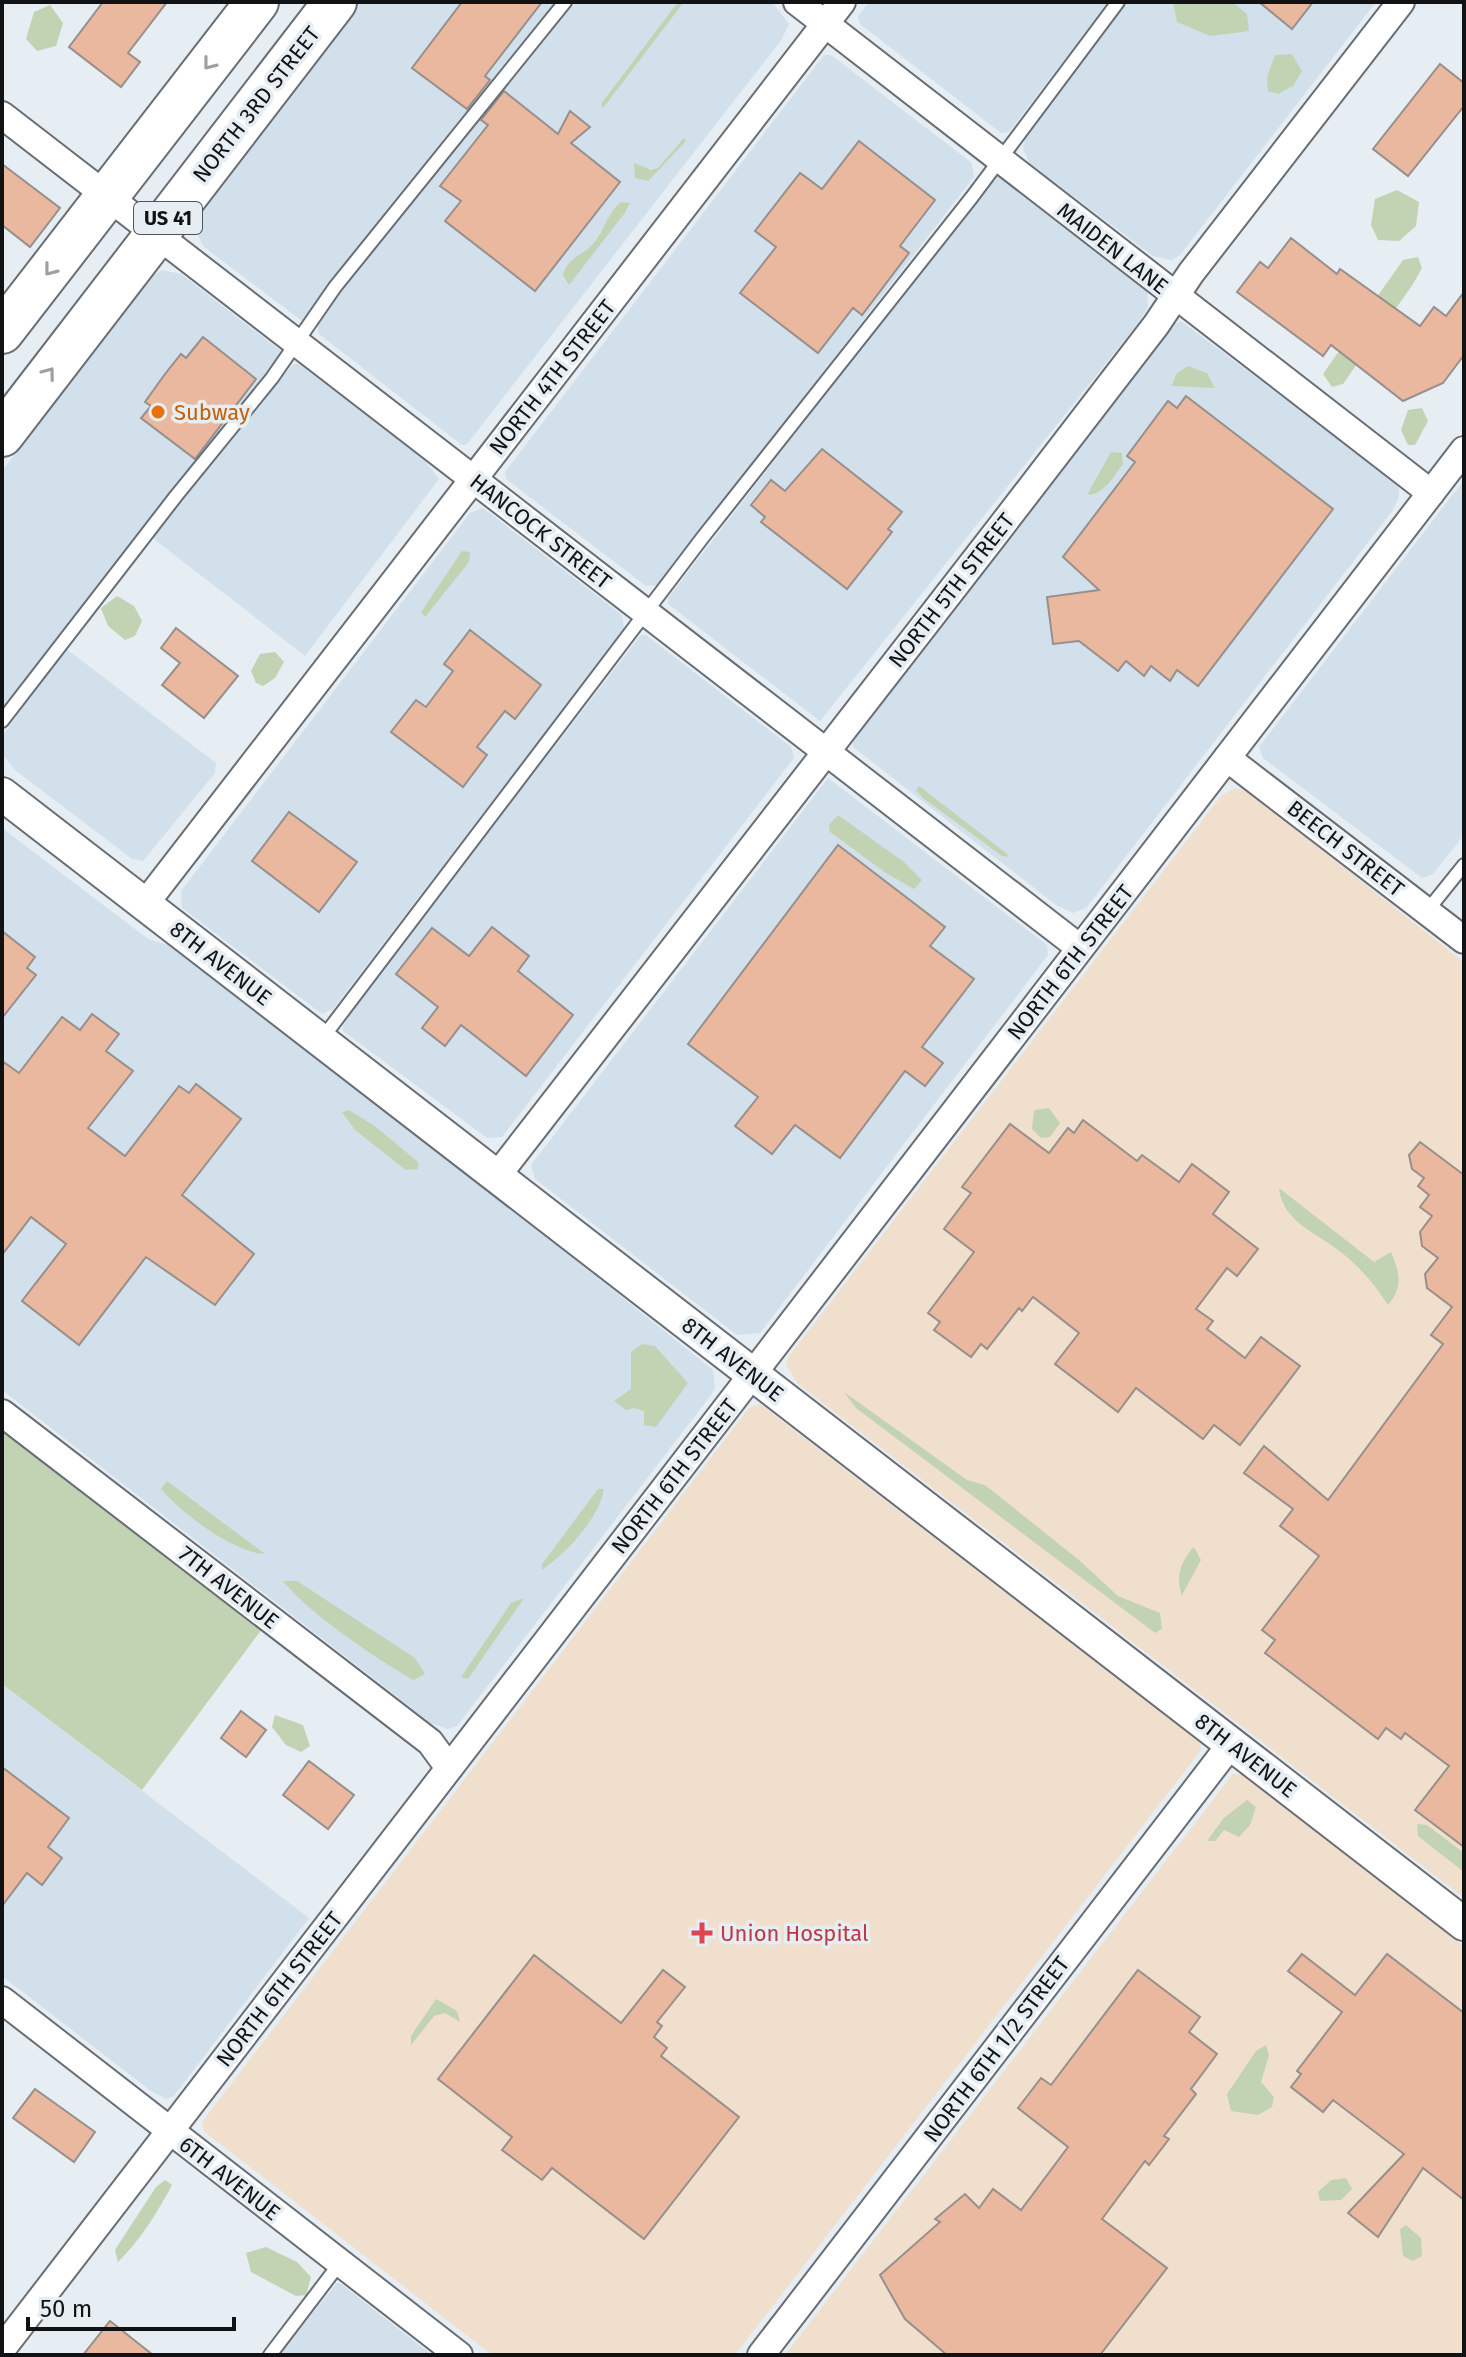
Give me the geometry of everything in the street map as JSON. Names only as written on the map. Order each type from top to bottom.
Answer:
[{"type":"highway","name":"US 41","points":[[2,332],[257,2]]},
{"type":"highway","name":"NORTH 3RD STREET","points":[[2,435],[335,2]]},
{"type":"street","name":"MAIDEN LANE","points":[[797,2],[1431,493]]},
{"type":"street","name":"NORTH 4TH STREET","points":[[145,904],[842,2]]},
{"type":"street","name":"NORTH 5TH STREET","points":[[497,1176],[1401,2]]},
{"type":"street","name":"HANCOCK STREET","points":[[2,115],[1080,948]]},
{"type":"street","name":"NORTH 6TH STREET","points":[[2,2349],[1464,450]]},
{"type":"street","name":"BEECH STREET","points":[[1227,758],[1464,940]]},
{"type":"street","name":"8TH AVENUE","points":[[2,794],[1464,1924]]},
{"type":"street","name":"7TH AVENUE","points":[[2,1413],[430,1742],[449,1768]]},
{"type":"street","name":"NORTH 6TH 1/2 STREET","points":[[761,2355],[1231,1744]]},
{"type":"street","name":"6TH AVENUE","points":[[2,2000],[459,2355]]},
{"type":"lane","points":[[2,721],[299,344],[335,287],[565,2]]},
{"type":"lane","points":[[321,1040],[646,612],[1118,2]]},
{"type":"lane","points":[[1427,911],[1464,865]]},
{"type":"lane","points":[[270,2355],[340,2263]]},
{"type":"shaded area","points":[[359,2],[557,2],[302,321],[203,246],[194,226],[198,213]]},
{"type":"shaded area","points":[[573,2],[772,2],[789,24],[782,39],[467,444],[462,445],[319,334],[318,326],[342,287]]},
{"type":"shaded area","points":[[869,2],[1108,2],[1009,132],[1001,133],[860,24],[858,16]]},
{"type":"shaded area","points":[[1127,2],[1376,2],[1180,255],[1172,260],[1153,256],[1029,163],[1023,148],[1025,139]]},
{"type":"shaded area","points":[[824,55],[831,55],[972,163],[974,177],[658,585],[646,586],[506,479],[505,472]]},
{"type":"shaded area","points":[[998,177],[1147,291],[1148,307],[820,721],[668,604],[668,598],[976,200]]},
{"type":"shaded area","points":[[162,270],[181,274],[281,351],[282,356],[2,710],[2,471],[153,275]]},
{"type":"shaded area","points":[[1181,321],[1392,479],[1399,488],[1399,496],[1393,510],[1086,908],[1073,913],[1056,905],[853,747],[853,741],[1172,325]]},
{"type":"shaded area","points":[[293,364],[299,364],[424,460],[439,479],[305,656],[150,536]]},
{"type":"shaded area","points":[[1464,480],[1464,835],[1433,874],[1422,878],[1263,758],[1259,747]]},
{"type":"shaded area","points":[[483,508],[622,615],[624,629],[333,1009],[322,1014],[182,908],[181,891],[470,513]]},
{"type":"shaded area","points":[[641,635],[646,635],[791,747],[794,758],[502,1137],[487,1138],[343,1031],[343,1026],[371,983]]},
{"type":"shaded area","points":[[65,648],[216,763],[215,773],[143,861],[132,859],[15,770],[3,755],[3,735]]},
{"type":"shaded area","points":[[828,778],[1047,945],[1048,955],[760,1333],[737,1335],[535,1179],[531,1165]]},
{"type":"shaded area","points":[[1235,788],[1247,792],[1464,962],[1464,1898],[798,1384],[786,1365],[789,1356],[1222,795]]},
{"type":"shaded area","points":[[2,828],[148,939],[168,945],[494,1195],[713,1370],[715,1388],[711,1395],[457,1726],[447,1729],[431,1723],[2,1390]]},
{"type":"shaded area","name":"Union Hospital","points":[[760,1404],[1200,1742],[1201,1750],[735,2355],[492,2355],[205,2132],[202,2122],[749,1408]]},
{"type":"shaded area","points":[[2,1684],[309,1918],[174,2096],[166,2099],[151,2091],[2,1976]]},
{"type":"shaded area","points":[[1233,1774],[1241,1774],[1464,1946],[1464,2355],[785,2355]]},
{"type":"shaded area","points":[[337,2283],[341,2284],[432,2355],[279,2355]]},
{"type":"green space","points":[[678,2],[684,2],[603,108],[601,104]]},
{"type":"green space","points":[[1173,2],[1232,2],[1247,14],[1249,31],[1210,36],[1177,22]]},
{"type":"green space","points":[[50,5],[63,23],[56,46],[37,51],[26,39],[34,12]]},
{"type":"green space","points":[[1292,54],[1302,71],[1293,86],[1278,94],[1268,91],[1267,77],[1275,55]]},
{"type":"green space","points":[[684,138],[686,141],[648,181],[635,178],[634,163],[651,170],[658,168]]},
{"type":"green space","points":[[1397,190],[1419,202],[1416,226],[1399,241],[1378,240],[1371,225],[1375,199]]},
{"type":"green space","points":[[621,202],[630,203],[569,285],[563,275],[565,269],[593,244]]},
{"type":"green space","points":[[1418,257],[1422,268],[1413,284],[1343,384],[1332,387],[1323,374],[1403,260]]},
{"type":"green space","points":[[1188,366],[1207,373],[1215,388],[1172,386],[1176,374]]},
{"type":"green space","points":[[1422,408],[1428,421],[1415,445],[1408,445],[1401,430],[1408,410]]},
{"type":"green space","points":[[1111,452],[1122,453],[1123,464],[1103,489],[1087,495]]},
{"type":"green space","points":[[462,551],[470,552],[469,562],[425,617],[421,612]]},
{"type":"green space","points":[[117,596],[134,606],[142,621],[135,636],[125,640],[108,626],[101,608]]},
{"type":"green space","points":[[275,652],[284,662],[275,678],[263,686],[256,683],[251,671],[260,654]]},
{"type":"green space","points":[[919,786],[1009,857],[1002,856],[923,798],[916,790]]},
{"type":"green space","points":[[838,815],[904,862],[922,880],[914,889],[886,873],[830,832],[829,825]]},
{"type":"green space","points":[[1049,1108],[1060,1123],[1050,1137],[1041,1138],[1032,1129],[1034,1110]]},
{"type":"green space","points":[[349,1110],[376,1127],[418,1162],[418,1169],[406,1170],[355,1130],[342,1112]]},
{"type":"green space","points":[[1279,1188],[1374,1262],[1391,1252],[1398,1286],[1388,1305],[1355,1264],[1294,1218],[1282,1200]]},
{"type":"green space","points":[[642,1344],[655,1346],[688,1383],[656,1427],[644,1425],[644,1411],[634,1408],[626,1410],[614,1401],[631,1389],[631,1352]]},
{"type":"green space","points":[[844,1392],[967,1480],[985,1485],[1079,1560],[1118,1596],[1160,1613],[1162,1629],[1155,1633],[856,1408]]},
{"type":"green space","points":[[2,1429],[262,1629],[142,1790],[2,1684]]},
{"type":"green space","points":[[167,1481],[265,1554],[238,1547],[195,1520],[161,1489]]},
{"type":"green space","points":[[598,1489],[604,1489],[601,1501],[588,1524],[571,1545],[542,1570],[542,1564]]},
{"type":"green space","points":[[1194,1547],[1201,1560],[1182,1595],[1180,1569]]},
{"type":"green space","points":[[283,1581],[297,1581],[415,1658],[425,1674],[413,1680],[381,1660],[326,1621]]},
{"type":"green space","points":[[524,1598],[468,1679],[461,1677],[511,1603]]},
{"type":"green space","points":[[275,1715],[303,1725],[310,1746],[301,1752],[286,1745],[272,1727]]},
{"type":"green space","points":[[1247,1800],[1256,1807],[1250,1825],[1239,1837],[1224,1830],[1215,1841],[1207,1841],[1224,1818]]},
{"type":"green space","points":[[1417,1824],[1427,1825],[1464,1853],[1464,1872],[1418,1836]]},
{"type":"green space","points":[[436,1999],[457,2011],[460,2022],[445,2013],[434,2016],[411,2045],[411,2036]]},
{"type":"green space","points":[[1266,2045],[1269,2055],[1261,2082],[1274,2097],[1272,2107],[1258,2115],[1231,2111],[1227,2094],[1256,2051]]},
{"type":"green space","points":[[1346,2178],[1352,2189],[1341,2200],[1320,2201],[1318,2192],[1331,2180]]},
{"type":"green space","points":[[165,2180],[172,2185],[160,2206],[118,2262],[115,2250],[156,2187]]},
{"type":"green space","points":[[1406,2225],[1421,2238],[1422,2256],[1413,2261],[1403,2256],[1400,2229]]},
{"type":"green space","points":[[266,2247],[297,2262],[311,2277],[306,2295],[296,2296],[251,2272],[246,2253]]},
{"type":"building","points":[[103,2],[167,2],[128,53],[140,62],[121,87],[69,47]]},
{"type":"building","points":[[462,2],[542,2],[485,76],[490,80],[467,109],[412,68]]},
{"type":"building","points":[[1259,2],[1313,2],[1292,29]]},
{"type":"building","points":[[1440,64],[1464,83],[1464,106],[1408,176],[1373,149]]},
{"type":"building","points":[[504,91],[558,134],[570,111],[590,127],[571,143],[620,182],[535,291],[445,221],[461,201],[440,186],[488,125],[481,120]]},
{"type":"building","points":[[859,141],[935,200],[900,246],[909,253],[862,315],[853,308],[818,353],[740,293],[776,247],[755,231],[800,173],[822,189]]},
{"type":"building","points":[[2,164],[60,208],[30,247],[2,225]]},
{"type":"building","points":[[1291,238],[1337,274],[1340,269],[1420,326],[1434,307],[1446,316],[1464,292],[1464,355],[1443,383],[1403,401],[1331,345],[1323,356],[1237,292],[1260,262],[1268,268]]},
{"type":"building","points":[[203,337],[256,379],[195,459],[141,418],[151,406],[145,402],[165,374],[181,354],[186,358]]},
{"type":"building","points":[[1186,396],[1333,509],[1198,686],[1177,670],[1170,681],[1151,666],[1144,676],[1126,661],[1118,671],[1079,641],[1053,644],[1047,597],[1099,590],[1063,557],[1135,462],[1127,456],[1168,401],[1177,408]]},
{"type":"building","points":[[822,449],[902,512],[888,529],[892,532],[847,589],[761,522],[765,517],[751,505],[771,480],[785,491]]},
{"type":"building","points":[[176,628],[238,676],[204,718],[162,685],[180,663],[161,648]]},
{"type":"building","points":[[470,630],[541,685],[515,719],[505,711],[477,747],[487,755],[463,787],[391,732],[416,700],[426,707],[453,671],[444,664]]},
{"type":"building","points":[[289,812],[357,862],[319,912],[252,861]]},
{"type":"building","points":[[838,845],[945,927],[930,946],[974,979],[922,1047],[943,1063],[925,1086],[905,1071],[840,1158],[795,1125],[772,1154],[735,1126],[758,1097],[688,1044]]},
{"type":"building","points":[[492,927],[529,956],[518,971],[573,1015],[526,1076],[461,1025],[445,1046],[422,1028],[438,1007],[396,974],[432,928],[469,956]]},
{"type":"building","points":[[2,931],[35,957],[27,968],[36,975],[2,1018]]},
{"type":"building","points":[[92,1014],[119,1034],[106,1051],[133,1071],[88,1128],[125,1156],[179,1086],[189,1093],[196,1084],[241,1119],[182,1195],[254,1254],[215,1305],[146,1257],[79,1345],[22,1301],[66,1244],[31,1217],[2,1255],[2,1061],[19,1073],[62,1017],[80,1030]]},
{"type":"building","points":[[1083,1120],[1137,1161],[1142,1155],[1179,1182],[1192,1164],[1229,1192],[1213,1214],[1258,1249],[1237,1276],[1227,1268],[1196,1309],[1213,1321],[1207,1329],[1245,1358],[1261,1337],[1300,1366],[1240,1445],[1214,1425],[1203,1439],[1136,1388],[1118,1412],[1055,1364],[1079,1333],[1033,1297],[1022,1311],[1019,1308],[987,1349],[981,1344],[971,1357],[934,1330],[940,1322],[928,1313],[974,1252],[944,1229],[971,1193],[962,1187],[1010,1124],[1049,1153],[1068,1128],[1074,1133]]},
{"type":"building","points":[[1420,1142],[1464,1175],[1464,1847],[1415,1810],[1449,1766],[1405,1733],[1401,1739],[1386,1728],[1378,1739],[1265,1653],[1275,1640],[1262,1630],[1319,1556],[1280,1526],[1293,1509],[1244,1473],[1264,1446],[1328,1500],[1443,1344],[1431,1335],[1452,1307],[1427,1288],[1425,1274],[1438,1258],[1422,1246],[1420,1232],[1432,1216],[1420,1207],[1429,1195],[1418,1186],[1424,1178],[1412,1169],[1409,1155]]},
{"type":"building","points":[[241,1711],[266,1730],[246,1757],[221,1738]]},
{"type":"building","points":[[309,1761],[354,1795],[328,1829],[283,1795]]},
{"type":"building","points":[[2,1767],[69,1818],[48,1847],[62,1858],[42,1885],[27,1873],[2,1906]]},
{"type":"building","points":[[1302,1954],[1355,1995],[1387,1954],[1464,2013],[1464,2200],[1423,2168],[1378,2237],[1348,2213],[1404,2154],[1333,2100],[1323,2112],[1291,2087],[1301,2074],[1297,2071],[1342,2012],[1288,1971]]},
{"type":"building","points":[[534,1955],[621,2023],[663,1970],[685,1987],[657,2022],[662,2026],[654,2037],[667,2048],[661,2056],[739,2117],[644,2239],[552,2168],[542,2180],[502,2150],[512,2137],[438,2079]]},
{"type":"building","points":[[1138,1970],[1200,2017],[1189,2032],[1217,2054],[1191,2089],[1196,2094],[1164,2136],[1169,2139],[1149,2165],[1145,2161],[1102,2219],[1167,2268],[1100,2355],[947,2355],[905,2319],[880,2275],[940,2222],[935,2219],[965,2194],[979,2208],[993,2189],[1021,2210],[1068,2147],[1018,2108],[1041,2078],[1051,2085]]},
{"type":"building","points":[[35,2089],[95,2132],[74,2162],[13,2118]]},
{"type":"building","points":[[110,2321],[153,2355],[83,2355]]},
{"type":"place","name":"Subway","points":[[158,412]]},
{"type":"place","name":"Union Hospital","points":[[702,1933]]}]
